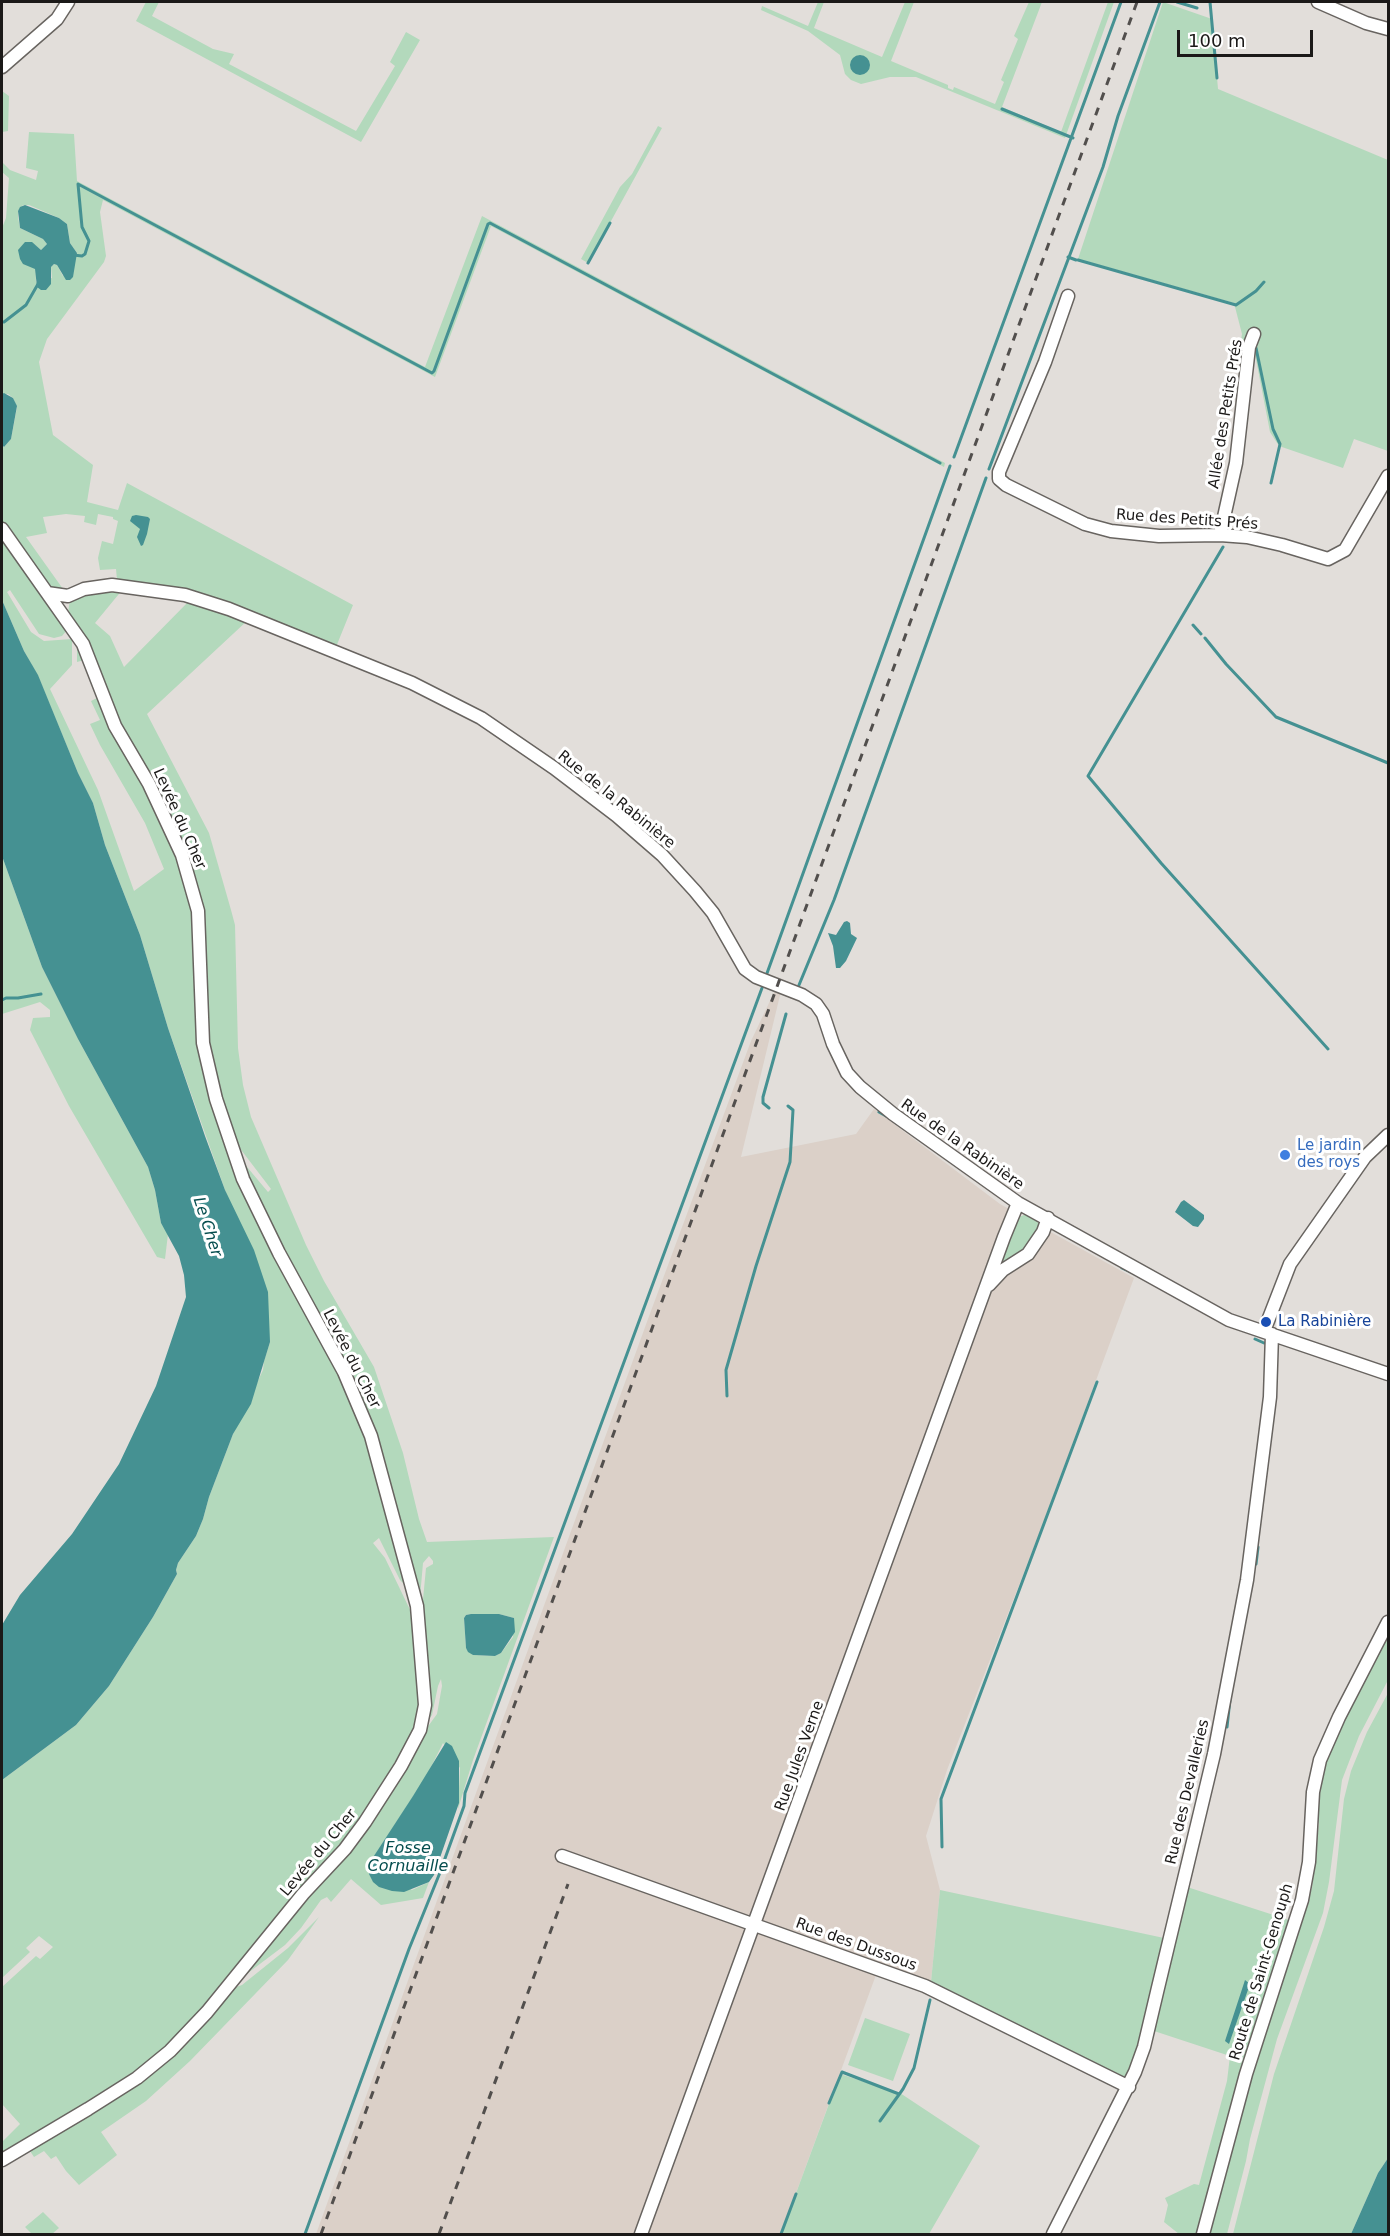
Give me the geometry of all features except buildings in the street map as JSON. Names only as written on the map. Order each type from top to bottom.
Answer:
[{"type":"street","points":[[2,67],[57,19],[68,2]]},
{"type":"street","points":[[1318,2],[1366,23],[1389,29]]},
{"type":"street","name":"Rue des Petits Prés","points":[[1068,296],[1045,362],[1002,464],[999,479],[1016,490],[1093,526],[1139,535],[1220,535],[1267,541],[1321,558],[1334,558],[1350,543],[1389,476]]},
{"type":"street","name":"Allée des Petits Prés","points":[[1220,535],[1236,463],[1249,347],[1254,334]]},
{"type":"street","name":"Levée du Cher","points":[[2,529],[83,644],[115,726],[149,784],[182,855],[198,911],[203,1043],[216,1099],[243,1179],[279,1253],[344,1372],[371,1436],[417,1606],[425,1705],[420,1730],[401,1766],[365,1822],[345,1850],[303,1894],[207,2012],[170,2050],[137,2078],[2,2160]]},
{"type":"street","name":"Rue de la Rabinière","points":[[47,593],[68,596],[84,590],[112,585],[164,591],[213,604],[412,682],[455,703],[508,734],[617,816],[662,855],[713,914],[739,961],[750,974],[802,995],[816,1004],[825,1018],[843,1067],[860,1088],[893,1114],[1018,1203],[1229,1320],[1389,1374]]},
{"type":"street","points":[[65,617],[68,596]]},
{"type":"street","name":"Rue des Devalleries","points":[[1053,2235],[1129,2087],[1144,2047],[1214,1754],[1251,1551],[1270,1397],[1268,1332],[1290,1264],[1365,1156],[1389,1135]]},
{"type":"street","name":"Rue Jules Verne","points":[[641,2235],[1004,1236],[1018,1203]]},
{"type":"street","name":"Rue Jules Verne","points":[[986,1288],[1003,1270],[1028,1254],[1043,1232],[1048,1218]]},
{"type":"street","name":"Route de Saint-Genouph","points":[[1203,2235],[1245,2074],[1302,1900],[1309,1862],[1313,1792],[1320,1760],[1339,1717],[1389,1622]]},
{"type":"street","name":"Rue des Dussous","points":[[562,1856],[754,1923],[937,1991],[1129,2087]]},
{"type":"shaded area","points":[[777,986],[782,987],[741,1157],[856,1134],[874,1109],[1000,1204],[1134,1278],[1039,1534],[947,1770],[926,1836],[940,1890],[931,1982],[880,1964],[781,2234],[316,2234],[648,1319],[751,1041]]},
{"type":"green space","points":[[146,2],[159,2],[152,16],[213,49],[234,54],[229,64],[356,131],[395,66],[390,62],[406,32],[420,40],[361,142],[136,21]]},
{"type":"green space","points":[[818,2],[824,2],[814,28],[882,57],[905,2],[914,2],[891,61],[948,85],[948,88],[953,90],[954,87],[995,104],[1004,82],[1001,80],[1018,39],[1014,36],[1029,2],[1042,2],[1002,107],[1061,132],[1108,2],[1114,2],[1065,138],[916,77],[890,77],[861,84],[851,80],[845,74],[840,55],[808,31],[761,10],[762,6],[808,26]]},
{"type":"green space","points":[[1163,2],[1212,19],[1218,89],[1388,160],[1388,451],[1354,439],[1343,468],[1279,446],[1270,432],[1255,354],[1241,340],[1242,334],[1234,303],[1078,259]]},
{"type":"green space","points":[[2,91],[9,96],[8,131],[2,132]]},
{"type":"green space","points":[[658,126],[662,128],[588,263],[581,259],[620,187],[632,174]]},
{"type":"green space","points":[[29,132],[74,134],[77,181],[425,367],[482,216],[945,463],[944,467],[491,226],[435,377],[103,200],[100,212],[106,256],[104,262],[47,339],[39,362],[53,435],[93,465],[87,502],[118,510],[127,483],[353,605],[336,647],[117,580],[116,569],[100,570],[98,558],[102,541],[113,544],[118,521],[113,517],[98,514],[96,525],[84,522],[85,516],[66,514],[43,517],[47,533],[26,537],[63,589],[73,588],[71,590],[54,589],[48,585],[2,523],[2,445],[4,447],[11,439],[17,407],[13,398],[8,394],[2,394],[2,228],[6,218],[9,178],[2,172],[2,162],[10,170],[36,180],[38,171],[26,168]],"holes":[[[23,205],[29,205],[67,224],[70,243],[77,253],[63,276],[54,264],[51,267],[52,278],[36,282],[35,245],[41,250],[47,244],[43,239],[20,228],[18,211]]]},
{"type":"green space","points":[[2,536],[67,630],[62,636],[54,638],[39,634],[10,590],[7,592],[31,632],[44,641],[72,639],[72,665],[50,689],[98,790],[134,891],[164,869],[145,823],[90,724],[100,720],[91,701],[97,698],[84,660],[77,662],[77,642],[144,780],[190,889],[198,980],[225,1139],[361,1417],[405,1585],[400,1580],[379,1538],[373,1543],[385,1558],[414,1618],[421,1707],[411,1741],[352,1834],[258,1946],[165,2050],[137,2073],[2,2156],[2,2142],[20,2124],[2,2104],[2,1987],[36,1956],[40,1959],[53,1947],[39,1936],[26,1948],[30,1952],[2,1978],[2,1780],[76,1725],[109,1686],[153,1617],[177,1574],[178,1563],[196,1536],[233,1434],[263,1370],[270,1342],[225,1190],[168,1028],[140,935],[105,845],[93,803],[2,600]]},
{"type":"green space","points":[[123,589],[95,623],[110,636],[124,667],[190,600],[248,620],[147,714],[209,833],[235,925],[238,1048],[243,1085],[251,1117],[306,1245],[324,1281],[374,1367],[403,1453],[427,1542],[554,1537],[473,1760],[458,1809],[460,1768],[443,1743],[427,1775],[368,1866],[412,1890],[429,1882],[423,1898],[381,1905],[351,1879],[331,1902],[327,1897],[321,1900],[301,1928],[285,1945],[244,1976],[437,1714],[441,1679],[432,1715],[427,1722],[422,1610],[426,1568],[433,1564],[433,1561],[429,1556],[423,1563],[420,1597],[387,1474],[253,1192],[242,1161],[268,1192],[271,1189],[232,1138],[207,1041],[206,954],[202,909],[68,612],[70,600],[75,596]],"holes":[[[471,1614],[499,1614],[514,1618],[513,1637],[501,1653],[495,1656],[473,1655],[466,1648],[464,1618]]]},
{"type":"green space","points":[[2,856],[42,967],[78,1039],[148,1167],[161,1223],[168,1234],[165,1259],[157,1257],[69,1106],[30,1030],[33,1018],[50,1017],[50,1010],[40,1002],[2,1014]]},
{"type":"green space","points":[[1024,1215],[1037,1220],[1040,1230],[1029,1248],[998,1270],[1015,1219]]},
{"type":"green space","points":[[1388,1630],[1388,1680],[1359,1736],[1342,1780],[1323,1913],[1277,2039],[1227,2234],[1207,2234],[1252,2069],[1312,1888],[1319,1824],[1318,1799],[1325,1765]]},
{"type":"green space","points":[[1388,1693],[1388,2158],[1378,2173],[1351,2234],[1233,2234],[1274,2074],[1334,1891],[1344,1799],[1351,1771],[1367,1732]]},
{"type":"green space","points":[[1184,1886],[1289,1920],[1243,2060],[1198,2234],[1179,2234],[1164,2222],[1168,2205],[1165,2198],[1194,2184],[1199,2185],[1227,2081],[1230,2056],[1151,2030]]},
{"type":"green space","points":[[940,1890],[1164,1938],[1146,2025],[1130,2073],[1124,2077],[1115,2076],[931,1982]]},
{"type":"green space","points":[[319,1917],[288,1960],[190,2061],[146,2101],[101,2132],[117,2155],[79,2185],[56,2156],[51,2159],[44,2151],[34,2157],[28,2148],[107,2101],[233,1988],[242,1985],[288,1948]]},
{"type":"green space","points":[[865,2018],[910,2034],[893,2081],[848,2065]]},
{"type":"green space","points":[[840,2074],[900,2093],[980,2146],[929,2234],[781,2234]]},
{"type":"green space","points":[[43,2212],[59,2228],[52,2234],[32,2234],[25,2227]]},
{"type":"water","points":[[860,55],[867,58],[870,65],[867,72],[860,75],[853,72],[850,65],[853,58]]},
{"type":"water","points":[[25,205],[59,218],[67,224],[70,243],[77,253],[73,277],[66,280],[54,264],[51,267],[51,284],[46,290],[37,287],[35,269],[23,264],[20,259],[18,250],[25,242],[32,242],[41,250],[47,244],[43,239],[20,228],[18,211]]},
{"type":"water","points":[[2,394],[13,398],[17,406],[11,439],[4,447],[2,445]]},
{"type":"water","points":[[132,516],[150,519],[147,534],[141,546],[137,537],[140,529],[130,521]]},
{"type":"water","name":"Le Cher","points":[[2,600],[24,651],[38,675],[78,773],[93,803],[105,845],[140,935],[168,1028],[205,1136],[225,1190],[254,1250],[268,1292],[270,1342],[251,1404],[233,1434],[196,1536],[178,1563],[177,1574],[153,1617],[109,1686],[76,1725],[2,1780],[2,1625],[20,1595],[72,1534],[119,1464],[156,1386],[186,1297],[179,1256],[161,1223],[148,1167],[78,1039],[42,967],[2,856]]},
{"type":"water","points":[[847,921],[850,923],[851,934],[857,938],[846,961],[840,968],[836,968],[833,946],[828,933],[836,935]]},
{"type":"water","points":[[1184,1200],[1204,1215],[1198,1227],[1193,1226],[1175,1212]]},
{"type":"water","points":[[471,1614],[499,1614],[514,1618],[515,1632],[501,1653],[495,1656],[473,1655],[468,1652],[464,1618]]},
{"type":"water","name":"Fosse Cornuaille","points":[[446,1742],[452,1746],[459,1761],[459,1803],[434,1875],[429,1882],[404,1892],[379,1887],[369,1874],[370,1862]]},
{"type":"water","points":[[1245,1980],[1250,1984],[1229,2044],[1225,2041]]},
{"type":"water","points":[[1388,2158],[1388,2234],[1351,2234],[1378,2173]]},
{"type":"waterway","points":[[954,457],[1121,2]]},
{"type":"waterway","points":[[989,469],[1103,167],[1118,116],[1160,2]]},
{"type":"waterway","points":[[1177,2],[1197,8]]},
{"type":"waterway","points":[[1210,2],[1217,78]]},
{"type":"waterway","points":[[1002,109],[1073,138]]},
{"type":"waterway","points":[[73,255],[85,254],[89,241],[82,227],[78,184],[432,373],[490,223],[940,463]]},
{"type":"waterway","points":[[588,263],[610,223]]},
{"type":"waterway","points":[[1068,257],[1076,260]]},
{"type":"waterway","points":[[1078,260],[1236,305],[1256,291],[1264,282]]},
{"type":"waterway","points":[[4,322],[26,305],[38,284]]},
{"type":"waterway","points":[[1256,348],[1273,429],[1280,444],[1271,483]]},
{"type":"waterway","points":[[766,976],[950,466]]},
{"type":"waterway","points":[[799,985],[834,900],[986,478]]},
{"type":"waterway","points":[[1223,547],[1088,776],[1161,863],[1328,1049]]},
{"type":"waterway","points":[[1193,625],[1201,634]]},
{"type":"waterway","points":[[1205,638],[1276,717],[1388,763]]},
{"type":"waterway","points":[[305,2234],[409,1949],[439,1875],[464,1806],[465,1793],[762,988]]},
{"type":"waterway","points":[[2,1000],[41,994]]},
{"type":"waterway","points":[[769,1108],[763,1103],[763,1097],[786,1014]]},
{"type":"waterway","points":[[727,1396],[726,1370],[756,1266],[790,1162],[793,1110],[788,1106]]},
{"type":"waterway","points":[[879,1112],[886,1116]]},
{"type":"waterway","points":[[1122,1268],[1135,1274]]},
{"type":"waterway","points":[[1255,1339],[1264,1343]]},
{"type":"waterway","points":[[942,1847],[941,1799],[1097,1382]]},
{"type":"waterway","points":[[1256,1564],[1258,1547]]},
{"type":"waterway","points":[[1227,1727],[1230,1699]]},
{"type":"waterway","points":[[880,2121],[903,2089],[914,2068],[930,2000]]},
{"type":"waterway","points":[[829,2103],[842,2072],[899,2094]]},
{"type":"waterway","points":[[781,2234],[796,2194]]},
{"type":"railway","points":[[321,2234],[1137,2]]},
{"type":"railway","points":[[439,2234],[568,1884]]},
{"type":"place","name":"Le jardin des roys","points":[[1285,1155]]},
{"type":"place","name":"La Rabinière","points":[[1266,1322]]}]
